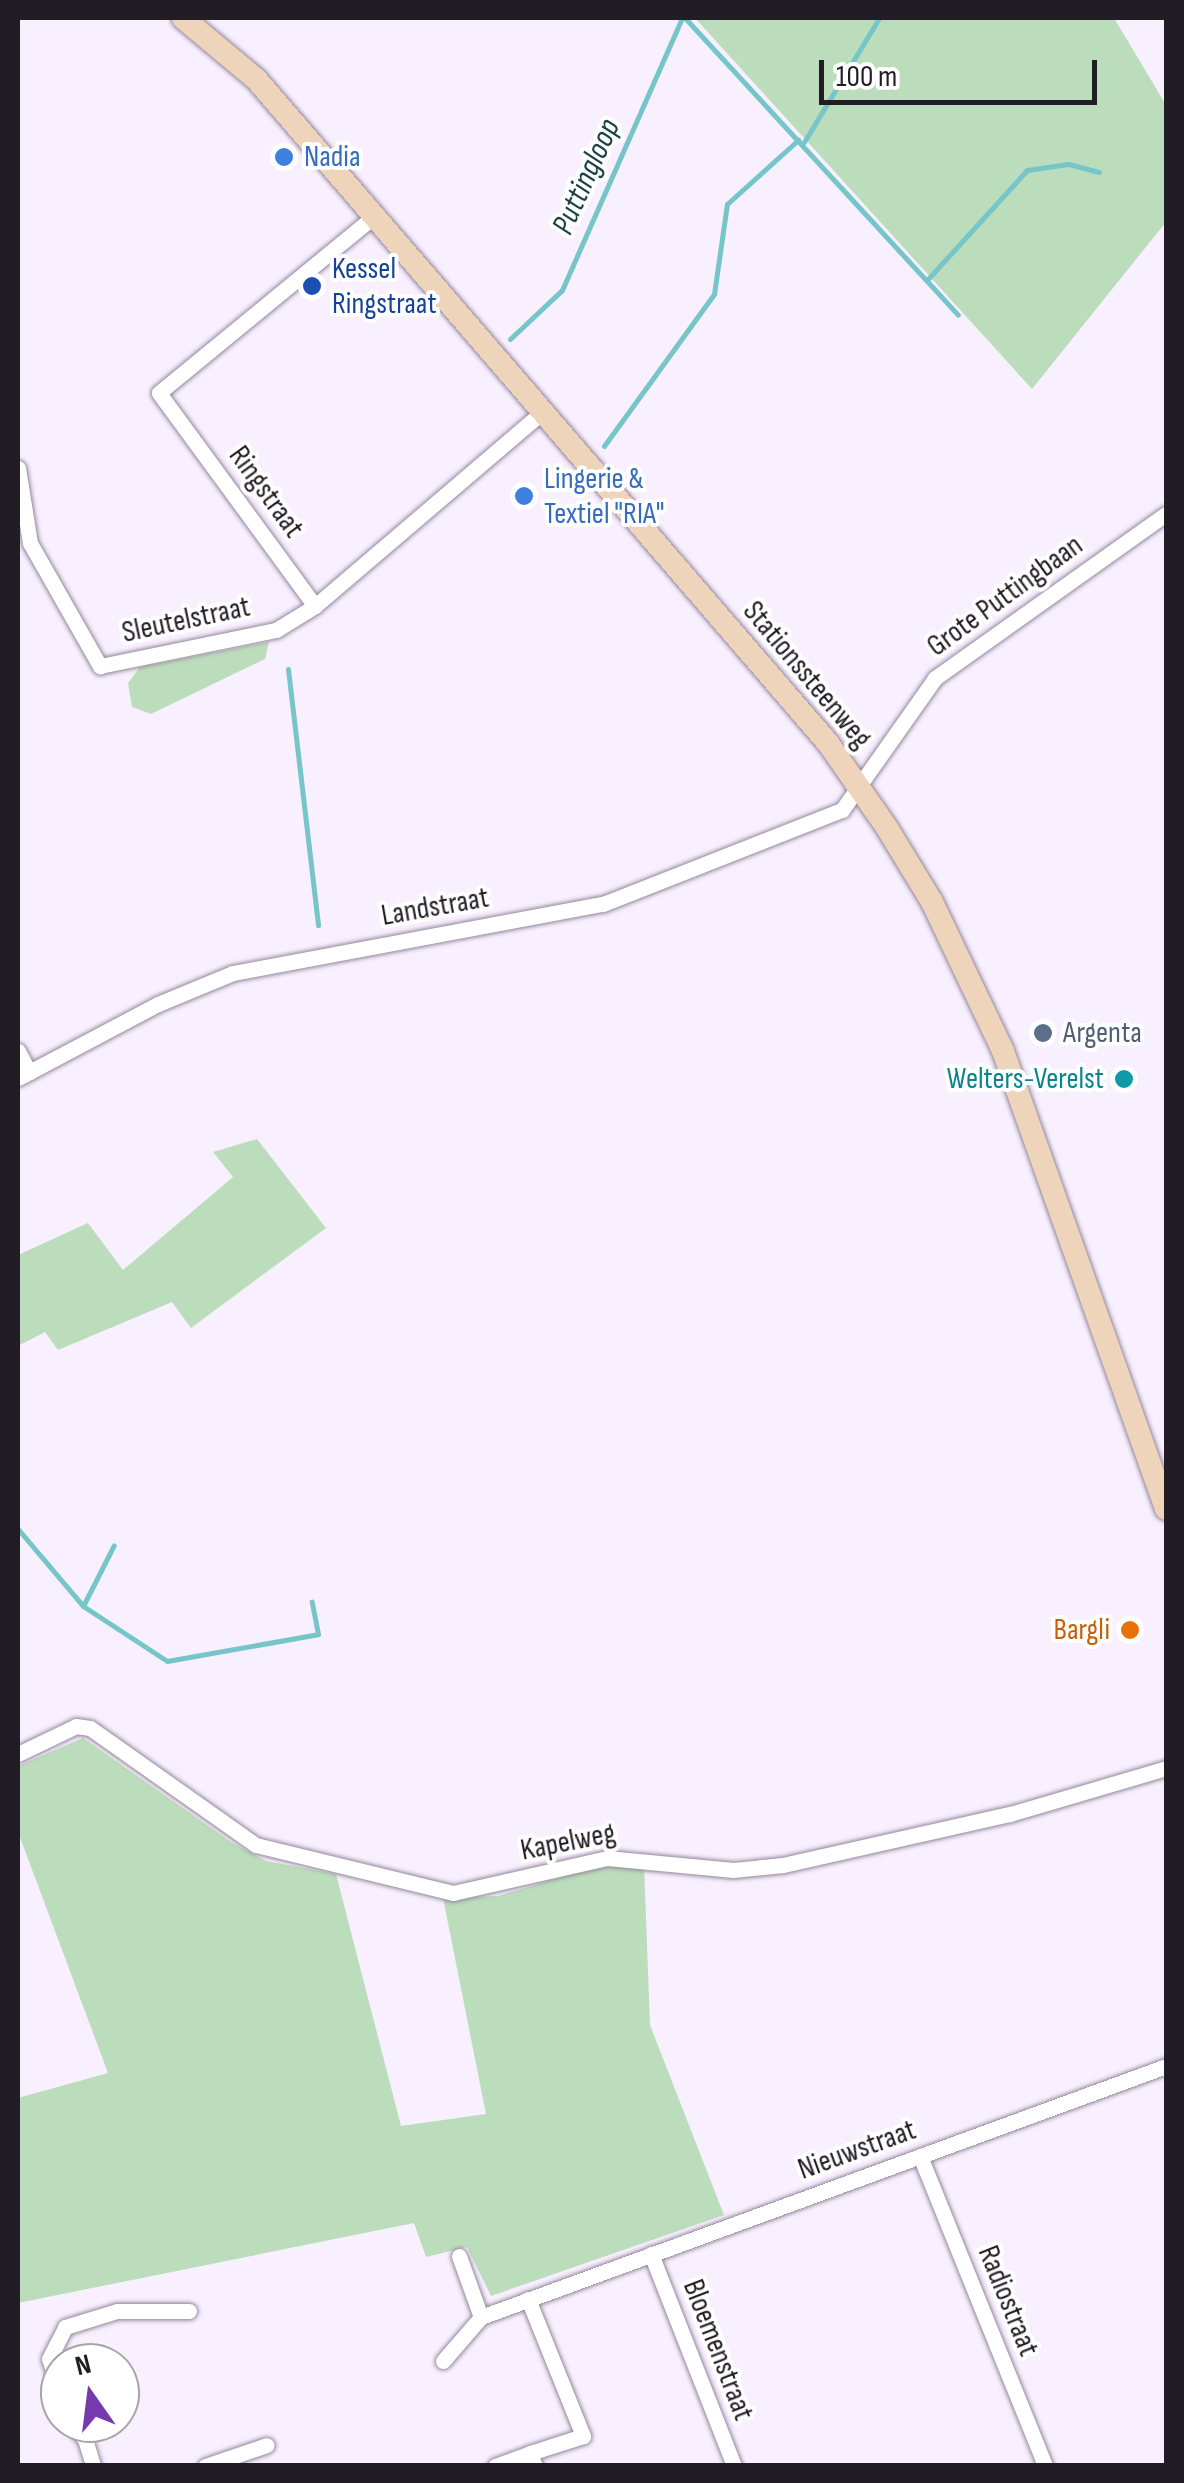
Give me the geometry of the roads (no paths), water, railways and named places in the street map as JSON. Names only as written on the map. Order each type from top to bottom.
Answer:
[{"type":"street","name":"Stationssteenweg","points":[[182,18],[256,78],[828,743],[860,790],[932,902],[1003,1051],[1166,1509]]},
{"type":"street","name":"Ringstraat","points":[[315,606],[159,394],[372,217]]},
{"type":"street","points":[[315,606],[542,412]]},
{"type":"street","name":"Sleutelstraat","points":[[18,468],[30,543],[100,666],[276,630],[315,606]]},
{"type":"street","name":"Grote Puttingbaan","points":[[860,790],[935,678],[1166,514]]},
{"type":"street","name":"Landstraat","points":[[23,1075],[233,972],[603,904],[842,810],[860,790]]},
{"type":"street","points":[[18,1051],[23,1075]]},
{"type":"street","name":"Kapelweg","points":[[18,1754],[76,1726],[90,1728],[256,1845],[454,1892],[608,1858],[733,1870],[783,1865],[1010,1814],[1166,1768]]},
{"type":"street","name":"Nieuwstraat","points":[[528,2300],[1166,2066]]},
{"type":"street","name":"Radiostraat","points":[[920,2156],[1045,2466]]},
{"type":"street","name":"Bloemenstraat","points":[[651,2254],[734,2466]]},
{"type":"street","points":[[459,2256],[481,2317]]},
{"type":"street","points":[[443,2361],[481,2317],[528,2300],[583,2436],[533,2459],[495,2466]]},
{"type":"street","points":[[57,2343],[65,2327],[117,2311],[189,2311]]},
{"type":"street","points":[[81,2443],[93,2466]]},
{"type":"street","points":[[205,2466],[267,2446]]},
{"type":"waterway","name":"Puttingloop","points":[[510,339],[562,290],[682,18]]},
{"type":"waterway","points":[[685,18],[958,315]]},
{"type":"waterway","points":[[804,142],[879,18]]},
{"type":"waterway","points":[[604,446],[714,294],[727,204],[798,140]]},
{"type":"waterway","points":[[927,280],[1027,170],[1069,164],[1099,172]]},
{"type":"waterway","name":"Puttingloop","points":[[288,669],[318,925]]},
{"type":"waterway","points":[[18,1529],[83,1606],[167,1661],[318,1634],[312,1602]]},
{"type":"waterway","points":[[83,1606],[114,1545]]},
{"type":"place","name":"Nadia","points":[[284,157]]},
{"type":"place","name":"Kessel Ringstraat","points":[[312,286]]},
{"type":"place","name":"Lingerie & Textiel \"RIA\"","points":[[524,496]]},
{"type":"place","name":"Argenta","points":[[1043,1033]]},
{"type":"place","name":"Welters-Verelst","points":[[1124,1079]]},
{"type":"place","name":"Bargli","points":[[1130,1630]]}]
